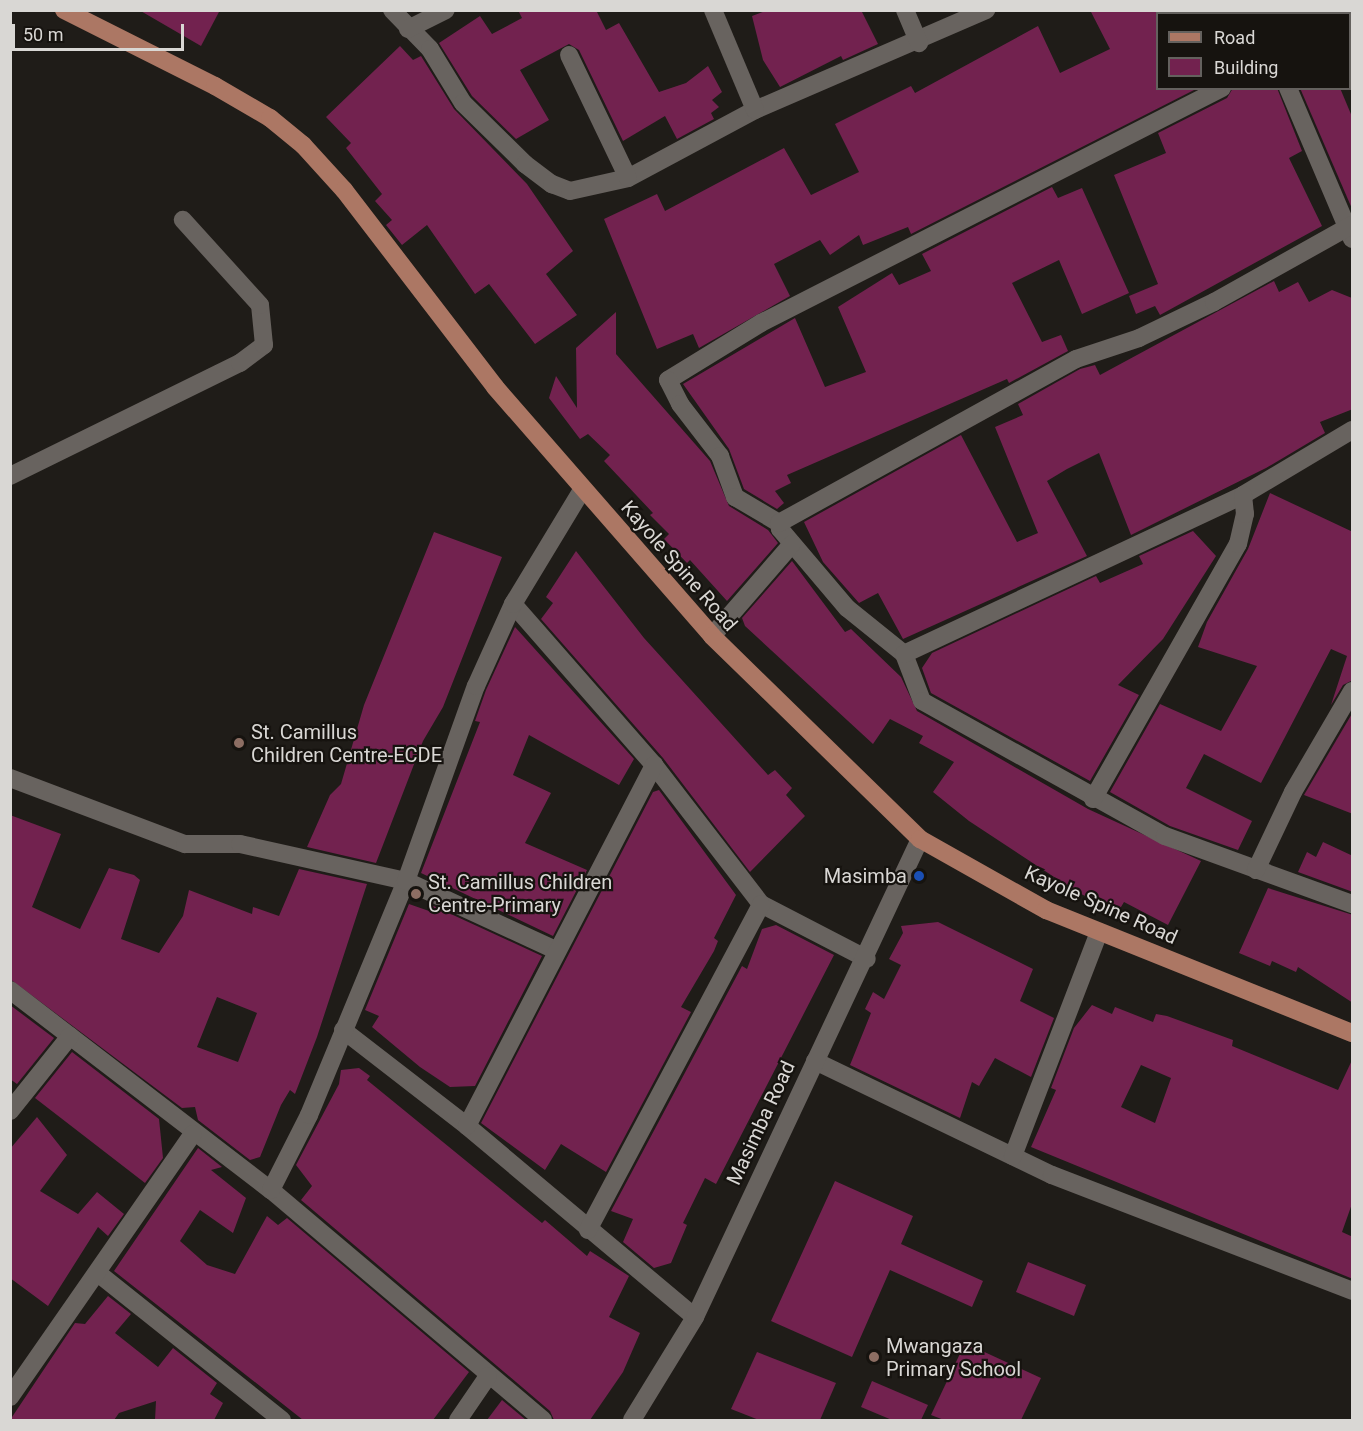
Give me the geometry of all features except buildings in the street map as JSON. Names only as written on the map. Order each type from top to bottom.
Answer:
[{"type":"main road","name":"Kayole Spine Road","points":[[64,10],[215,86],[270,118],[303,145],[344,190],[495,387],[712,636],[920,839],[1046,910],[1353,1033]]},
{"type":"street","points":[[392,10],[430,49],[463,103],[552,184],[570,191],[628,178],[755,110],[919,43],[986,10]]},
{"type":"street","points":[[408,29],[446,10]]},
{"type":"street","points":[[713,10],[755,110]]},
{"type":"street","points":[[905,10],[919,43]]},
{"type":"street","points":[[569,56],[628,178]]},
{"type":"street","points":[[1218,90],[761,323],[674,373],[668,380],[680,404],[720,456],[735,497],[779,523],[792,544],[847,608],[904,654],[922,701],[1093,799],[1165,836],[1353,904]]},
{"type":"street","points":[[779,523],[1076,359],[1139,338],[1351,231],[1289,90]]},
{"type":"street","points":[[10,476],[240,363],[264,345],[266,323],[260,304],[183,220]]},
{"type":"street","points":[[904,654],[1243,495],[1353,430]]},
{"type":"street","points":[[271,1190],[309,1115],[406,880],[476,686],[513,604],[582,489]]},
{"type":"street","points":[[1093,799],[1238,544],[1245,514],[1243,495]]},
{"type":"street","points":[[712,636],[792,544]]},
{"type":"street","points":[[513,604],[654,765],[761,904],[867,959]]},
{"type":"street","points":[[1256,870],[1293,792],[1353,691]]},
{"type":"street","points":[[467,1126],[555,950],[654,765]]},
{"type":"street","points":[[10,778],[185,844],[240,844],[406,880],[555,950]]},
{"type":"street","name":"Masimba Road","points":[[632,1420],[695,1317],[815,1061],[867,959],[920,839]]},
{"type":"street","points":[[588,1230],[761,904]]},
{"type":"street","points":[[1013,1156],[1099,932]]},
{"type":"street","points":[[10,990],[193,1134],[271,1190],[488,1376],[543,1420]]},
{"type":"street","points":[[343,1030],[467,1126],[588,1230],[695,1317]]},
{"type":"street","points":[[10,1111],[70,1036]]},
{"type":"street","points":[[815,1061],[1013,1156],[1353,1292]]},
{"type":"street","points":[[10,1397],[99,1274],[193,1134]]},
{"type":"street","points":[[99,1274],[282,1420]]},
{"type":"street","points":[[458,1420],[488,1376]]},
{"type":"place","name":"St. Camillus Children Centre-ECDE","points":[[239,743]]},
{"type":"place","name":"Masimba","points":[[919,876]]},
{"type":"place","name":"St. Camillus Children Centre-Primary","points":[[416,894]]},
{"type":"place","name":"Mwangaza Primary School","points":[[874,1357]]}]
